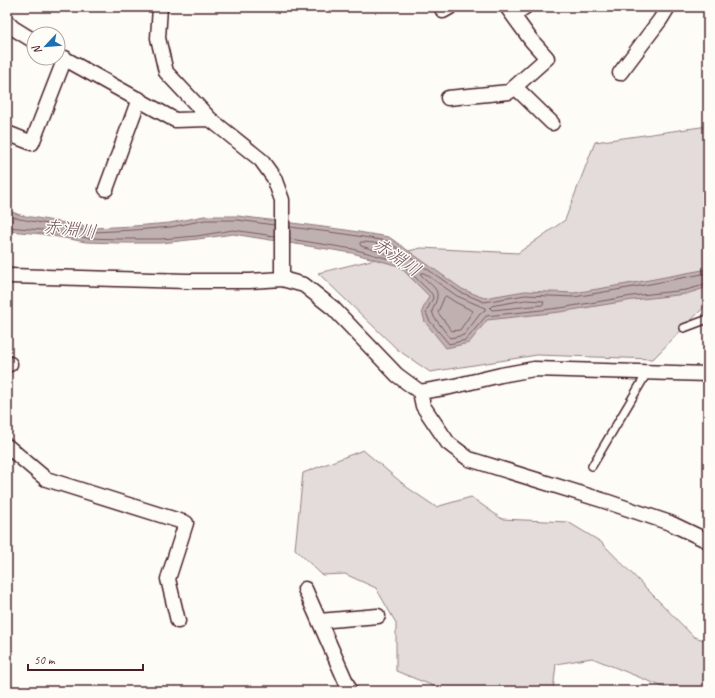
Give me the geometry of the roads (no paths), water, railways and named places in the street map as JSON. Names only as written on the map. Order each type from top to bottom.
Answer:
[{"type":"street","points":[[160,7],[158,38],[166,72],[210,119],[261,160],[274,178],[282,200],[282,279]]},
{"type":"street","points":[[448,98],[509,92],[548,58],[531,40],[510,11],[525,7]]},
{"type":"street","points":[[620,73],[668,7]]},
{"type":"street","points":[[7,22],[13,28],[26,36]]},
{"type":"street","points":[[66,59],[175,120],[210,119]]},
{"type":"street","points":[[7,133],[32,143],[58,66]]},
{"type":"street","points":[[515,87],[552,123]]},
{"type":"street","points":[[106,188],[139,99]]},
{"type":"street","points":[[7,276],[187,281],[250,281],[282,279],[304,285],[333,308],[397,375],[420,392],[423,406],[448,443],[469,459],[605,501],[670,523],[708,541]]},
{"type":"street","points":[[420,392],[534,369],[708,374]]},
{"type":"street","points":[[7,446],[46,479],[186,522],[168,580],[178,621]]},
{"type":"street","points":[[305,589],[350,691]]},
{"type":"street","points":[[319,621],[378,616]]},
{"type":"lane","points":[[684,328],[708,319]]},
{"type":"lane","points":[[592,466],[647,372]]},
{"type":"water","name":"赤淵川","points":[[7,210],[20,215],[93,228],[170,223],[204,216],[238,216],[389,237],[462,289],[484,298],[525,291],[574,293],[708,269],[708,287],[686,294],[633,300],[560,312],[487,320],[469,343],[446,348],[425,322],[422,311],[429,296],[399,266],[352,253],[233,234],[161,243],[120,243],[86,242],[42,234],[7,231]]}]
